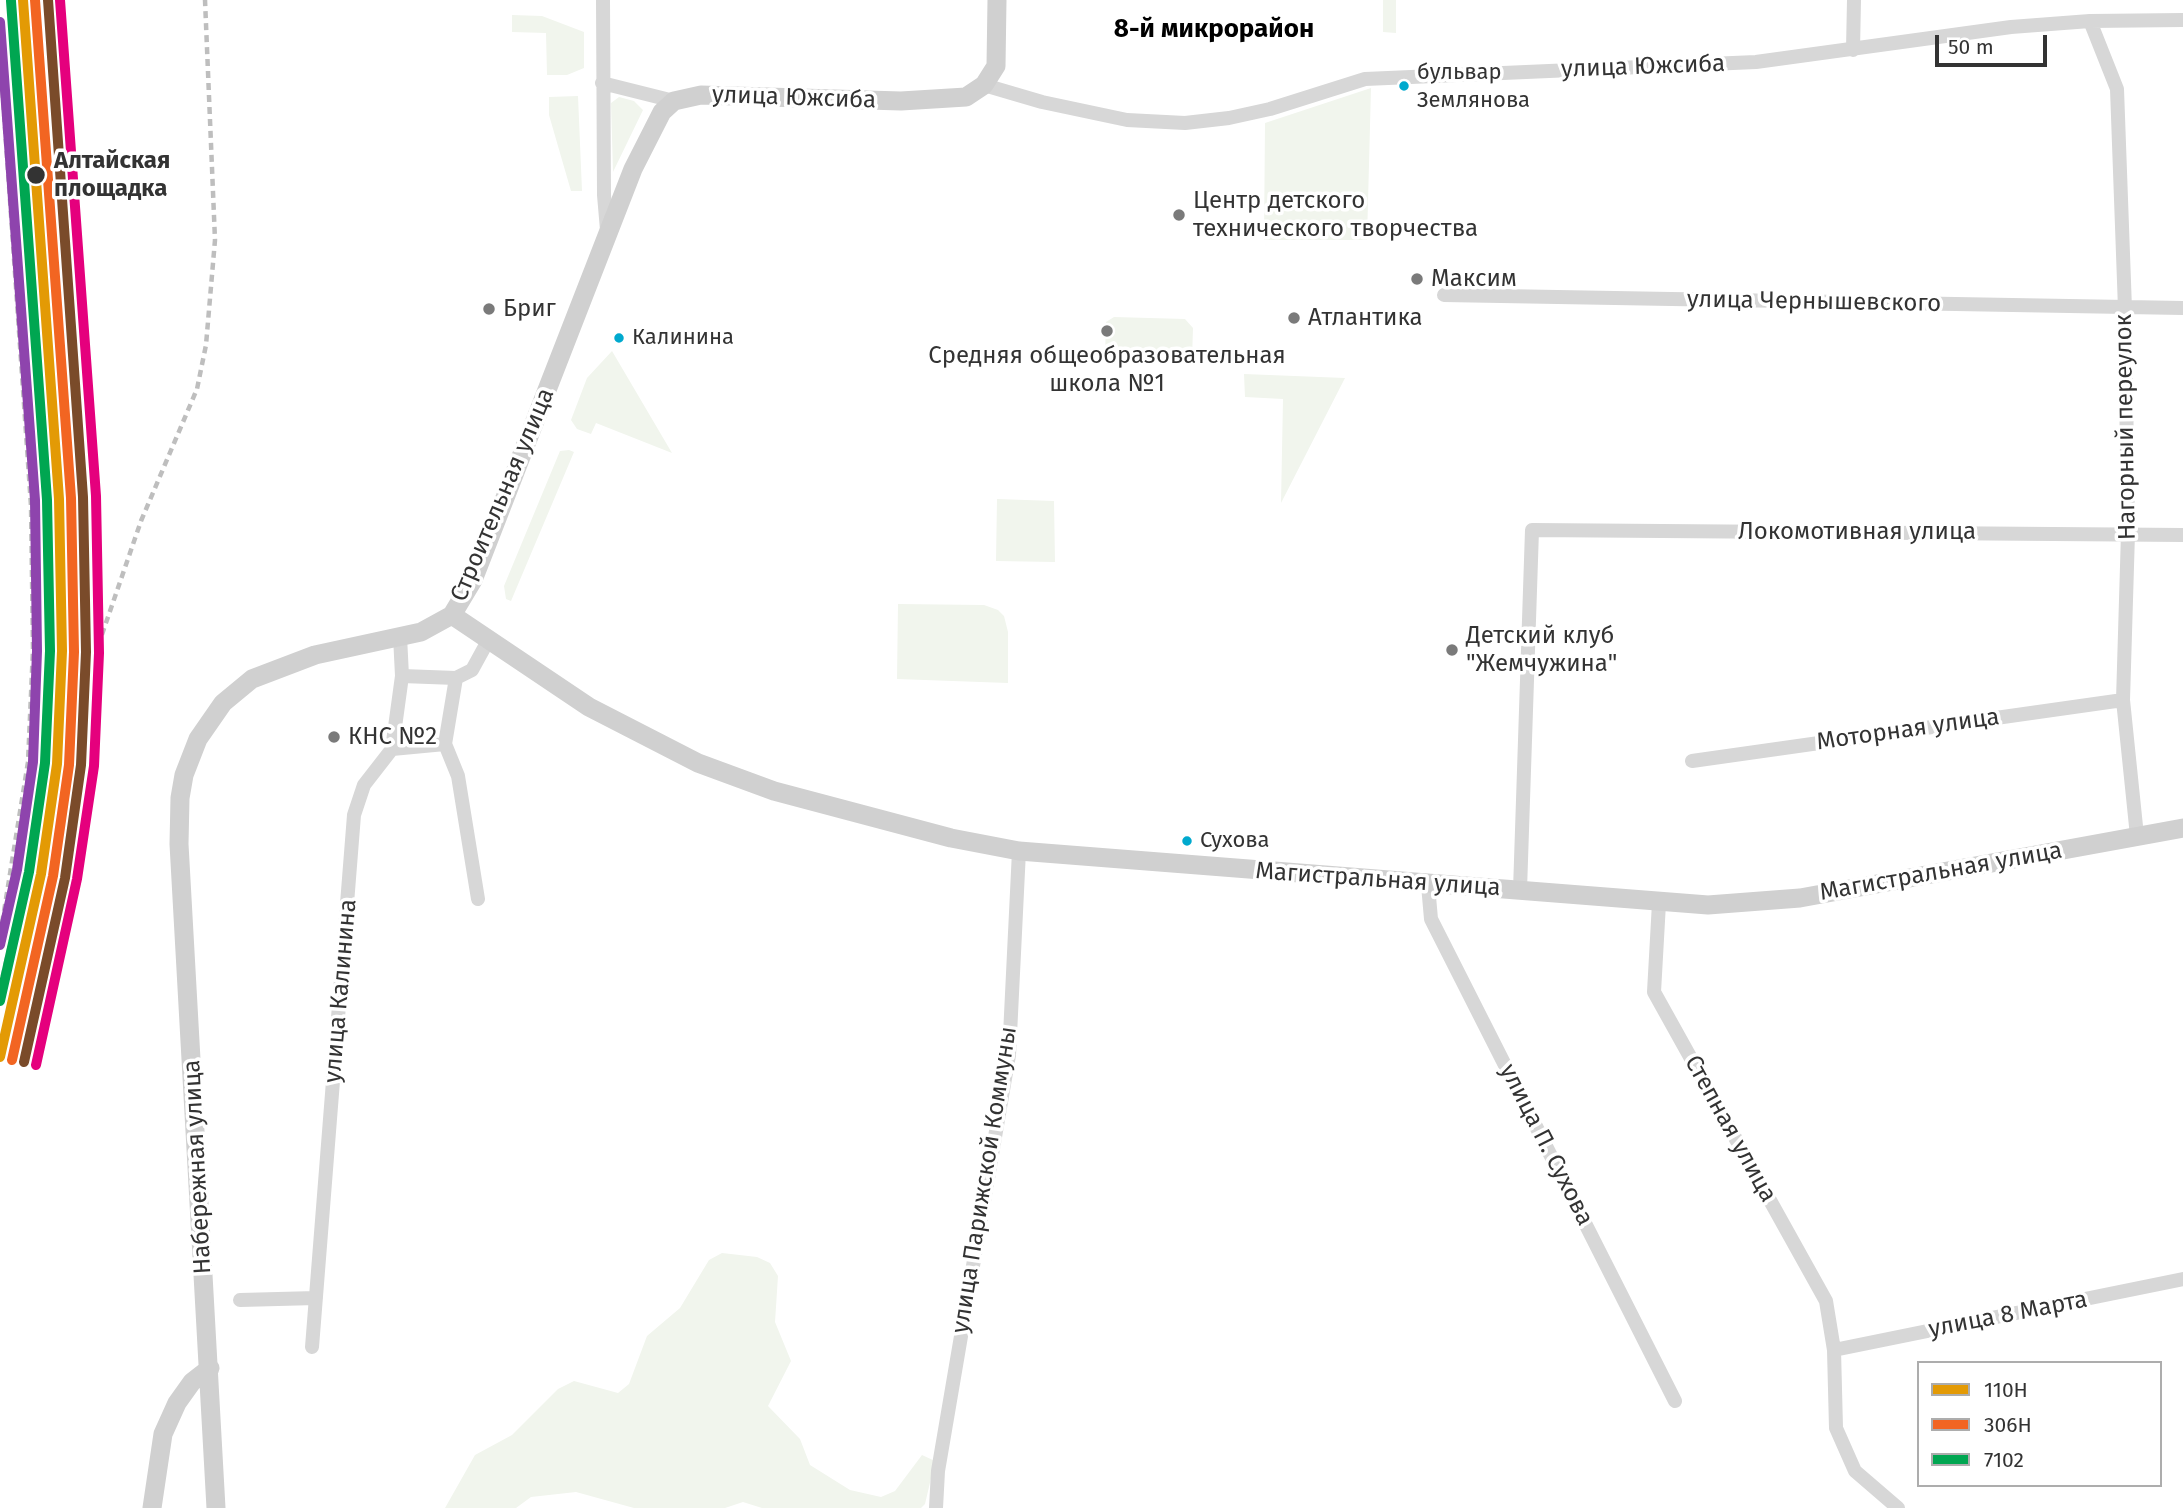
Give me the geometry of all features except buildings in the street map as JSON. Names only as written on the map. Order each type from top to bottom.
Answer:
[{"type":"street","name":"Строительная улица","points":[[179,827],[180,799],[190,755],[212,716],[237,690],[282,666],[421,632],[452,615],[473,580],[607,230],[602,83],[603,0]]},
{"type":"street","points":[[984,85],[996,66],[997,0]]},
{"type":"street","points":[[1853,50],[1854,0]]},
{"type":"street","name":"улица Южсиба","points":[[602,83],[674,101],[701,95],[936,101],[966,97],[984,85],[1042,102],[1127,120],[1185,123],[1229,118],[1270,109],[1365,79],[1749,62],[2011,27],[2183,20]]},
{"type":"street","name":"Нагорный переулок","points":[[2090,22],[2117,89],[2125,309],[2128,533],[2123,700],[2137,836]]},
{"type":"street","points":[[607,230],[649,135],[662,112],[674,101]]},
{"type":"street","name":"улица Чернышевского","points":[[1444,295],[2183,308]]},
{"type":"street","name":"Локомотивная улица","points":[[1520,890],[1532,530],[2183,535]]},
{"type":"street","name":"Магистральная улица","points":[[452,615],[589,707],[698,764],[774,791],[951,838],[1019,851],[1708,905],[1800,898],[2183,828]]},
{"type":"street","points":[[400,636],[402,676],[392,748],[445,744]]},
{"type":"street","points":[[402,676],[456,678],[472,670],[489,639]]},
{"type":"street","points":[[456,678],[445,744],[458,776],[478,899]]},
{"type":"street","name":"Моторная улица","points":[[1692,761],[2123,700]]},
{"type":"street","name":"улица Калинина","points":[[312,1347],[354,815],[364,785],[392,748]]},
{"type":"street","name":"Набережная улица","points":[[179,827],[216,1508]]},
{"type":"street","name":"улица Парижской Коммуны","points":[[936,1508],[938,1471],[1009,1055],[1019,851]]},
{"type":"street","name":"улица П. Сухова","points":[[1427,885],[1431,919],[1675,1401]]},
{"type":"street","name":"Степная улица","points":[[1659,903],[1654,992],[1826,1301],[1834,1350],[1836,1427],[1854,1471],[1898,1508]]},
{"type":"street","name":"улица 8 Марта","points":[[1834,1350],[2183,1279]]},
{"type":"street","points":[[240,1300],[316,1298]]},
{"type":"street","points":[[152,1508],[163,1434],[177,1403],[192,1382],[210,1368]]},
{"type":"shaded area","points":[[1383,0],[1396,0],[1396,33],[1383,32]]},
{"type":"shaded area","points":[[512,15],[542,16],[584,32],[584,68],[567,75],[547,75],[546,33],[512,32]]},
{"type":"shaded area","points":[[1371,88],[1367,240],[1264,240],[1265,123]]},
{"type":"shaded area","points":[[578,96],[582,191],[571,191],[549,115],[549,97]]},
{"type":"shaded area","points":[[619,97],[634,101],[643,110],[613,172],[611,103]]},
{"type":"shaded area","points":[[1114,317],[1185,319],[1193,328],[1192,359],[1186,363],[1111,361],[1105,356],[1106,322]]},
{"type":"shaded area","points":[[612,351],[672,453],[596,423],[591,434],[577,429],[571,420],[587,378]]},
{"type":"shaded area","points":[[1244,374],[1345,378],[1281,503],[1283,399],[1245,397]]},
{"type":"shaded area","points":[[560,451],[574,452],[511,601],[506,599],[504,586]]},
{"type":"shaded area","points":[[997,499],[1054,501],[1055,562],[996,561]]},
{"type":"shaded area","points":[[898,604],[984,605],[998,610],[1004,616],[1008,632],[1008,683],[897,679]]},
{"type":"shaded area","points":[[722,1253],[757,1257],[770,1263],[778,1276],[775,1322],[791,1361],[768,1406],[800,1439],[810,1465],[850,1490],[881,1497],[895,1491],[922,1455],[935,1461],[925,1504],[921,1508],[762,1508],[743,1502],[725,1508],[634,1508],[576,1492],[531,1497],[516,1508],[445,1508],[475,1455],[512,1435],[558,1389],[574,1381],[618,1393],[629,1384],[647,1336],[680,1308],[709,1260]]},
{"type":"railway","points":[[0,988],[30,859],[43,762],[48,650],[45,504],[10,0]]},
{"type":"railway","points":[[98,646],[141,521],[197,389],[206,345],[215,240],[205,0]]},
{"type":"railway","points":[[0,55],[31,506],[33,649],[28,762],[0,936]]},
{"type":"transit line","name":"110Н","points":[[0,1057],[41,874],[57,764],[62,651],[59,499],[23,0]]},
{"type":"transit line","name":"306Н","points":[[12,1060],[53,876],[69,765],[74,652],[71,498],[35,0]]},
{"type":"transit line","points":[[24,1062],[65,878],[81,765],[86,652],[83,497],[48,0]]},
{"type":"transit line","points":[[36,1065],[77,879],[94,766],[99,653],[96,496],[60,0]]},
{"type":"transit line","name":"7102","points":[[0,1001],[29,872],[45,763],[50,651],[47,500],[11,1]]},
{"type":"transit line","points":[[0,22],[35,500],[37,651],[33,762],[17,870],[0,945]]},
{"type":"place","name":"бульвар Землянова","points":[[1404,86]]},
{"type":"place","name":"Алтайская площадка","points":[[36,175]]},
{"type":"place","name":"Центр детского технического творчества","points":[[1179,215]]},
{"type":"place","name":"Максим","points":[[1417,279]]},
{"type":"place","name":"Бриг","points":[[489,309]]},
{"type":"place","name":"Атлантика","points":[[1294,318]]},
{"type":"place","name":"Средняя общеобразовательная школа №1","points":[[1107,331]]},
{"type":"place","name":"Калинина","points":[[619,338]]},
{"type":"place","name":"Детский клуб \"Жемчужина\"","points":[[1452,650]]},
{"type":"place","name":"КНС №2","points":[[334,737]]},
{"type":"place","name":"Сухова","points":[[1187,841]]},
{"type":"district","name":"8-й микрорайон","points":[[1214,30]]}]
